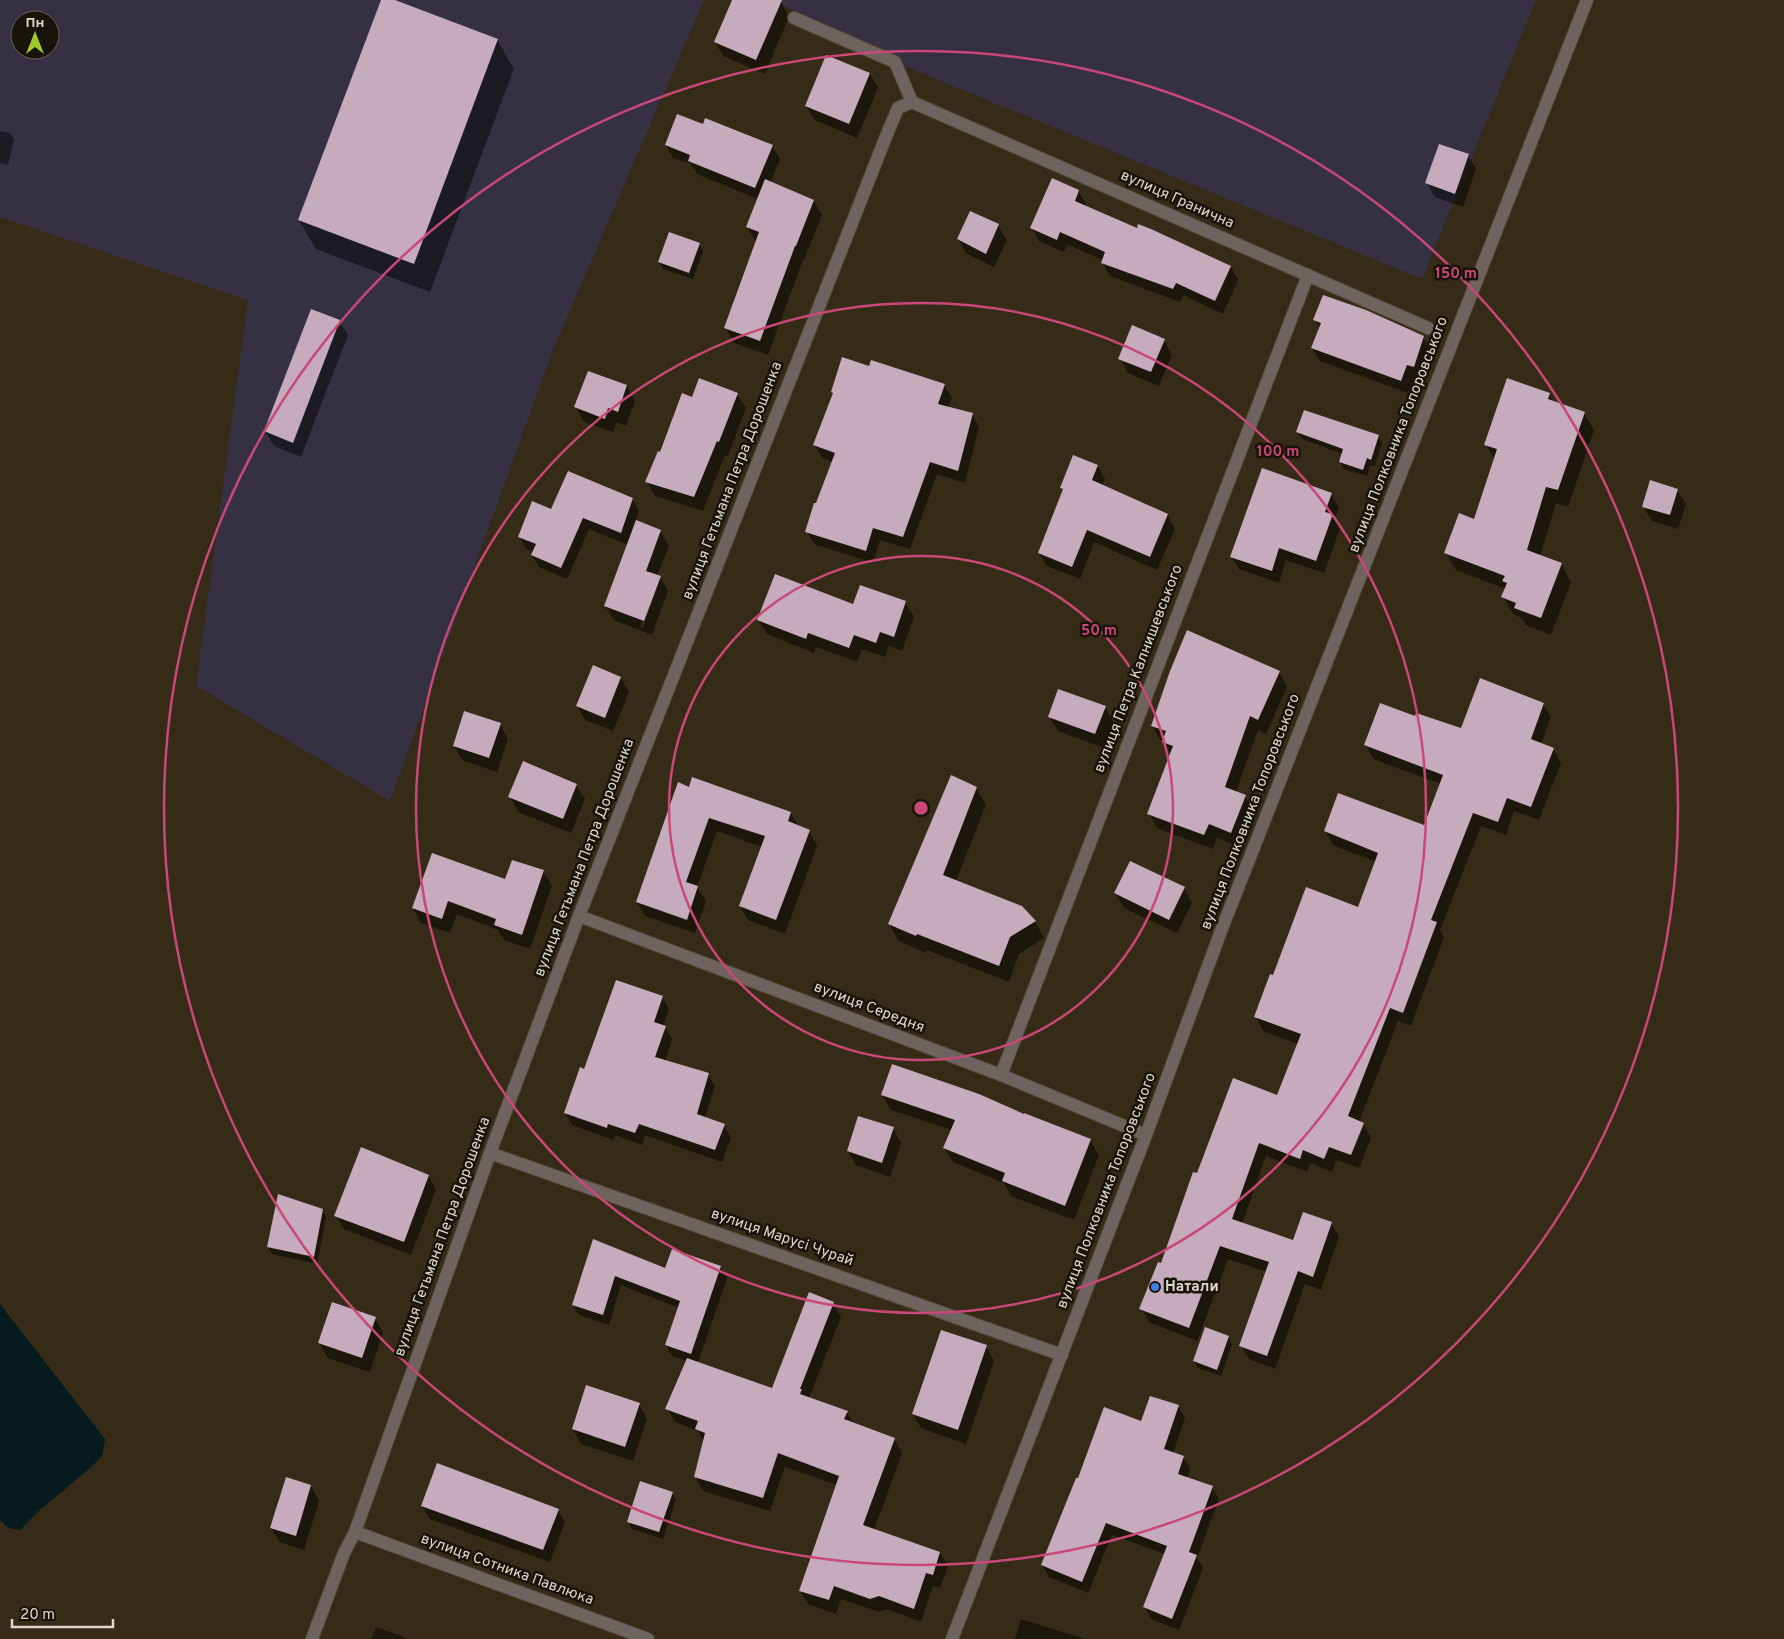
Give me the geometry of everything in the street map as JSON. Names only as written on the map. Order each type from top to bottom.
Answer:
[{"type":"street","name":"вулиця Полковника Топоровського","points":[[952,1639],[1146,1135],[1221,932],[1588,0]]},
{"type":"street","points":[[794,18],[895,62],[912,102]]},
{"type":"street","name":"вулиця Гранична","points":[[912,102],[1428,328]]},
{"type":"street","name":"вулиця Гетьмана Петра Дорошенка","points":[[312,1639],[344,1553],[355,1532],[490,1153],[579,916],[887,134],[898,108],[912,102]]},
{"type":"street","name":"вулиця Петра Калнишевського","points":[[1001,1074],[1308,276]]},
{"type":"street","name":"вулиця Середня","points":[[579,916],[1001,1074],[1146,1135]]},
{"type":"street","name":"вулиця Марусі Чурай","points":[[490,1153],[1062,1355]]},
{"type":"street","name":"вулиця Сотника Павлюка","points":[[355,1532],[648,1639]]},
{"type":"shaded area","points":[[0,0],[704,0],[553,350],[390,801],[196,686],[248,300],[0,217]]},
{"type":"shaded area","points":[[773,0],[1536,0],[1422,279],[895,62]]},
{"type":"water","points":[[0,1304],[105,1439],[102,1456],[41,1509],[20,1530],[8,1528],[0,1520]]},
{"type":"building","points":[[381,0],[395,0],[498,39],[414,264],[298,220]]},
{"type":"building","points":[[732,0],[782,0],[756,60],[714,42]]},
{"type":"building","points":[[826,55],[870,73],[849,124],[805,106]]},
{"type":"building","points":[[677,114],[703,124],[705,118],[773,145],[755,188],[688,161],[690,155],[665,145]]},
{"type":"building","points":[[1439,144],[1469,154],[1455,194],[1425,183]]},
{"type":"building","points":[[1052,178],[1079,190],[1075,201],[1137,228],[1138,224],[1151,229],[1231,266],[1215,301],[1176,283],[1173,289],[1101,263],[1105,252],[1060,232],[1057,240],[1030,228]]},
{"type":"building","points":[[765,179],[814,200],[760,341],[724,328],[759,232],[746,227]]},
{"type":"building","points":[[970,211],[999,224],[986,254],[957,239]]},
{"type":"building","points":[[669,232],[700,243],[689,273],[658,262]]},
{"type":"building","points":[[1323,295],[1366,310],[1424,336],[1414,367],[1407,365],[1401,381],[1311,348],[1321,323],[1313,320]]},
{"type":"building","points":[[311,309],[340,320],[293,443],[264,431]]},
{"type":"building","points":[[1132,325],[1165,339],[1151,372],[1118,359]]},
{"type":"building","points":[[842,357],[869,366],[871,360],[945,384],[938,404],[973,413],[958,471],[930,462],[903,537],[873,528],[866,551],[805,532],[814,503],[816,503],[835,453],[813,445],[833,393],[831,392]]},
{"type":"building","points":[[588,371],[627,385],[618,412],[608,408],[605,419],[574,407]]},
{"type":"building","points":[[699,378],[738,393],[719,442],[717,441],[694,497],[645,482],[658,451],[660,452],[682,393],[692,397]]},
{"type":"building","points":[[1507,378],[1550,393],[1548,399],[1585,412],[1558,490],[1546,487],[1527,550],[1562,563],[1541,618],[1514,608],[1516,603],[1501,597],[1507,583],[1502,581],[1505,576],[1444,553],[1459,513],[1474,519],[1497,449],[1484,445]]},
{"type":"building","points":[[1304,410],[1379,435],[1371,460],[1367,458],[1363,470],[1339,462],[1343,449],[1296,432]]},
{"type":"building","points":[[1073,455],[1098,465],[1092,480],[1168,514],[1150,557],[1087,530],[1072,567],[1038,553],[1063,489],[1060,488]]},
{"type":"building","points":[[1262,468],[1332,493],[1325,512],[1333,514],[1316,561],[1279,548],[1272,571],[1230,557]]},
{"type":"building","points":[[568,471],[633,498],[621,533],[583,518],[561,568],[531,555],[536,544],[518,537],[532,501],[551,509]]},
{"type":"building","points":[[1650,480],[1678,489],[1670,515],[1642,507]]},
{"type":"building","points":[[636,520],[661,530],[646,571],[661,576],[644,621],[604,606]]},
{"type":"building","points":[[775,574],[853,604],[860,585],[906,601],[894,637],[880,632],[876,643],[854,635],[849,648],[808,633],[806,639],[757,620]]},
{"type":"building","points":[[1187,630],[1280,671],[1258,720],[1250,716],[1225,787],[1246,795],[1231,833],[1209,824],[1204,835],[1147,814],[1173,746],[1162,742],[1166,731],[1151,726],[1170,671]]},
{"type":"building","points":[[593,665],[621,677],[605,718],[576,706]]},
{"type":"building","points":[[1480,678],[1544,703],[1531,739],[1554,748],[1531,807],[1507,798],[1498,822],[1473,813],[1431,920],[1437,922],[1403,1013],[1390,1008],[1348,1116],[1364,1123],[1351,1155],[1329,1147],[1324,1159],[1303,1150],[1300,1159],[1259,1143],[1232,1219],[1293,1240],[1303,1212],[1332,1222],[1313,1277],[1298,1271],[1267,1356],[1239,1346],[1269,1262],[1220,1246],[1189,1328],[1139,1309],[1158,1262],[1161,1263],[1193,1172],[1197,1173],[1233,1078],[1277,1095],[1301,1034],[1254,1017],[1270,974],[1273,975],[1306,887],[1358,907],[1378,853],[1324,831],[1338,793],[1424,825],[1443,775],[1364,745],[1380,703],[1415,716],[1416,713],[1461,728]]},
{"type":"building","points":[[1058,689],[1106,706],[1095,734],[1048,717]]},
{"type":"building","points":[[464,711],[501,723],[489,758],[453,746]]},
{"type":"building","points":[[523,761],[577,784],[563,819],[508,797]]},
{"type":"building","points":[[951,775],[977,787],[943,875],[1022,906],[1036,921],[1010,937],[999,966],[888,924]]},
{"type":"building","points":[[692,777],[791,812],[788,821],[810,830],[776,920],[739,906],[765,836],[709,818],[686,882],[698,886],[687,920],[636,902],[678,782],[689,787]]},
{"type":"building","points":[[432,853],[505,879],[512,860],[544,870],[522,935],[494,925],[496,919],[448,901],[442,919],[412,908]]},
{"type":"building","points":[[1130,861],[1185,887],[1169,920],[1114,893]]},
{"type":"building","points":[[616,980],[663,996],[654,1022],[666,1026],[655,1057],[709,1073],[697,1114],[725,1124],[715,1150],[639,1124],[635,1133],[608,1124],[607,1128],[564,1113],[580,1067],[584,1069]]},
{"type":"building","points":[[892,1064],[979,1094],[1024,1114],[1091,1139],[1065,1206],[1002,1181],[1005,1173],[943,1148],[955,1120],[881,1095]]},
{"type":"building","points":[[858,1116],[894,1127],[882,1163],[847,1151]]},
{"type":"building","points":[[361,1147],[429,1175],[404,1242],[334,1216]]},
{"type":"building","points":[[278,1194],[323,1209],[314,1257],[267,1247]]},
{"type":"building","points":[[593,1239],[665,1268],[672,1249],[721,1266],[691,1354],[665,1345],[680,1301],[615,1276],[603,1315],[572,1305]]},
{"type":"building","points":[[809,1292],[834,1302],[800,1389],[802,1389],[800,1394],[848,1411],[844,1419],[895,1438],[863,1525],[940,1552],[933,1575],[926,1573],[914,1609],[879,1596],[870,1599],[834,1586],[829,1600],[799,1591],[839,1476],[778,1453],[763,1498],[694,1477],[705,1433],[695,1429],[698,1421],[665,1409],[687,1358],[772,1388]]},
{"type":"building","points":[[332,1302],[376,1317],[362,1358],[318,1343]]},
{"type":"building","points":[[1205,1327],[1229,1336],[1217,1370],[1193,1361]]},
{"type":"building","points":[[941,1330],[987,1345],[958,1430],[912,1414]]},
{"type":"building","points":[[586,1385],[640,1403],[625,1447],[572,1429]]},
{"type":"building","points":[[1150,1396],[1179,1405],[1164,1449],[1184,1456],[1178,1474],[1213,1486],[1189,1552],[1197,1555],[1172,1619],[1143,1607],[1167,1546],[1106,1523],[1082,1582],[1041,1565],[1076,1478],[1078,1478],[1104,1407],[1141,1421]]},
{"type":"building","points":[[437,1463],[559,1509],[543,1550],[421,1506]]},
{"type":"building","points":[[286,1477],[311,1485],[296,1536],[270,1528]]},
{"type":"building","points":[[640,1481],[673,1492],[659,1532],[627,1522]]},
{"type":"place","name":"Натали","points":[[1155,1287]]}]
